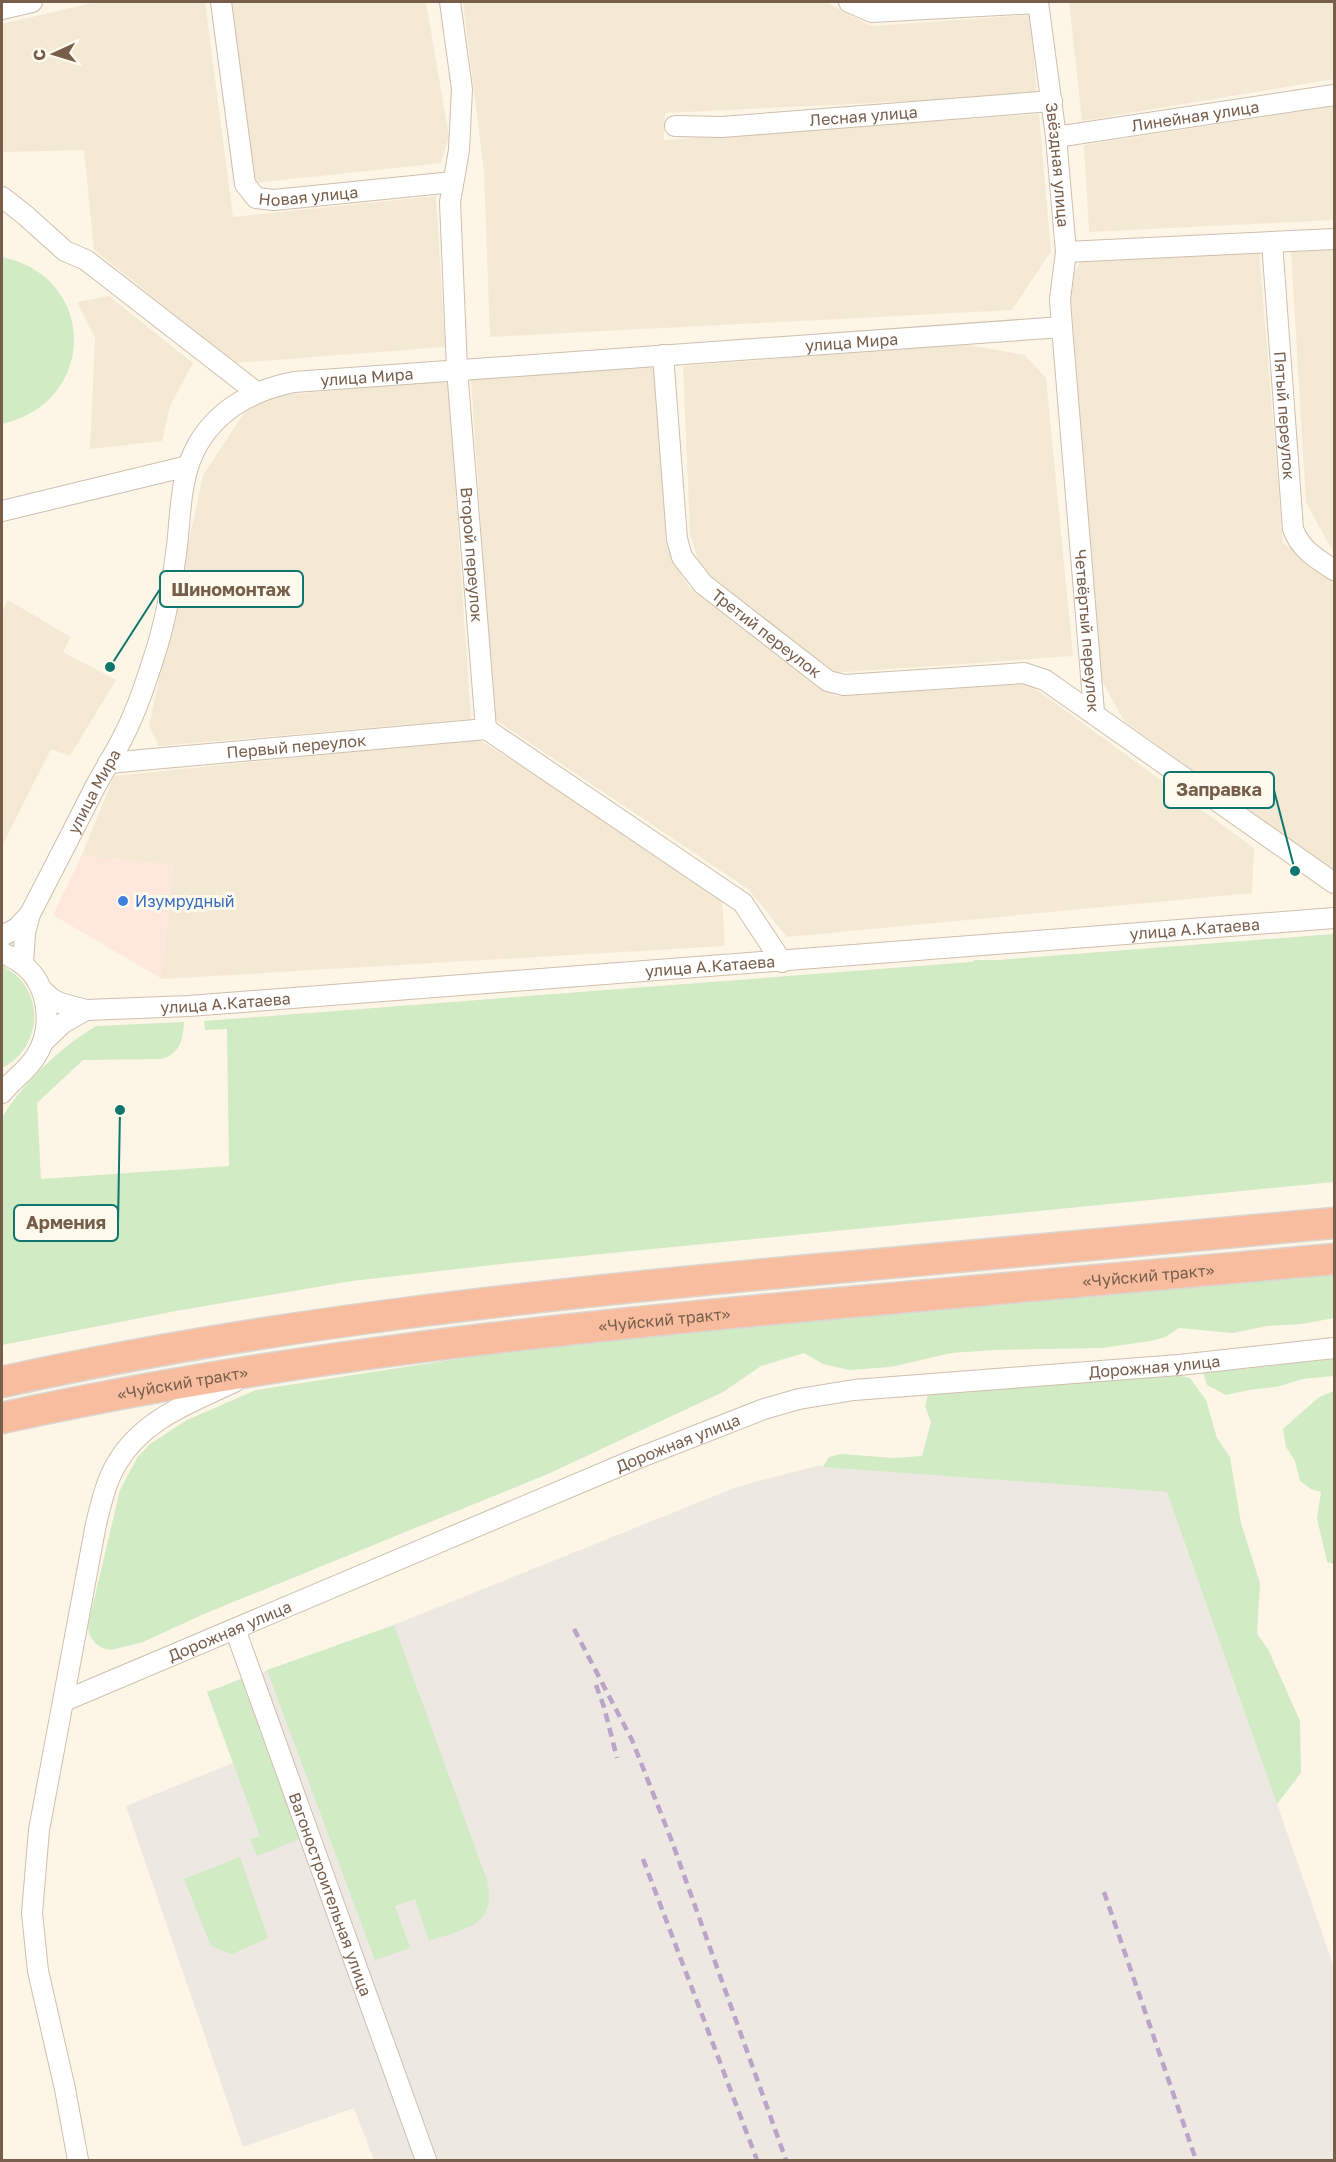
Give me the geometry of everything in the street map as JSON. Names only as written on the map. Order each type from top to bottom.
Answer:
[{"type":"highway","points":[[5,1381],[252,1335],[443,1307],[633,1287],[1335,1223]]},
{"type":"highway","name":"«Чуйский тракт»","points":[[7,1418],[258,1370],[448,1342],[623,1323],[1335,1258]]},
{"type":"street","points":[[2,9],[32,2]]},
{"type":"street","name":"Новая улица","points":[[221,2],[245,184],[256,198],[274,200],[453,182]]},
{"type":"street","name":"Второй переулок","points":[[450,2],[462,89],[459,150],[450,202],[457,369],[486,729]]},
{"type":"street","points":[[849,2],[872,12],[1038,2]]},
{"type":"street","name":"Звёздная улица","points":[[1038,2],[1052,101],[1066,252],[1060,298],[1062,327]]},
{"type":"street","name":"Линейная улица","points":[[1056,137],[1335,95]]},
{"type":"street","name":"Лесная улица","points":[[675,126],[722,127],[1052,101]]},
{"type":"street","points":[[2,197],[65,251],[86,260],[256,392]]},
{"type":"street","points":[[1066,252],[1335,239]]},
{"type":"street","name":"Пятый переулок","points":[[1272,242],[1293,529],[1298,541],[1306,551],[1335,570]]},
{"type":"street","name":"улица Мира","points":[[23,964],[25,933],[30,914],[122,739],[136,708],[159,640],[177,550],[183,487],[188,466],[198,444],[214,423],[231,407],[256,392],[294,382],[1062,327]]},
{"type":"street","name":"Четвёртый переулок","points":[[1062,327],[1094,712],[1335,883]]},
{"type":"street","name":"Третий переулок","points":[[663,355],[677,539],[682,557],[703,584],[828,681],[844,686],[1024,673],[1046,680],[1094,712]]},
{"type":"street","points":[[2,511],[188,466]]},
{"type":"street","points":[[486,729],[743,903],[782,962]]},
{"type":"street","name":"Первый переулок","points":[[108,763],[486,729]]},
{"type":"street","name":"улица Мира","points":[[2,936],[16,928],[30,914]]},
{"type":"street","name":"улица А.Катаева","points":[[86,1010],[189,1006],[1335,918]]},
{"type":"street","points":[[2,952],[23,964],[42,990],[52,999],[86,1010]]},
{"type":"street","points":[[42,990],[47,1018],[43,1042]]},
{"type":"street","points":[[5,1086],[31,1063],[43,1042],[63,1023],[86,1010]]},
{"type":"street","name":"Дорожная улица","points":[[64,1701],[636,1459],[764,1409],[799,1399],[854,1390],[1179,1365],[1335,1348]]},
{"type":"street","points":[[78,2160],[65,2089],[38,1971],[32,1913],[39,1830],[96,1524],[104,1494],[117,1463],[144,1429],[170,1413],[258,1370]]},
{"type":"street","name":"Вагоностроительная улица","points":[[235,1629],[426,2160]]},
{"type":"shaded area","points":[[96,2],[205,2],[233,217],[436,196],[445,347],[235,363],[94,250],[84,150],[2,152],[2,24]]},
{"type":"shaded area","points":[[230,2],[426,2],[449,137],[441,163],[253,183]]},
{"type":"shaded area","points":[[463,2],[826,2],[871,26],[1030,15],[1037,95],[665,113],[664,140],[1039,114],[1051,251],[1012,310],[490,337],[484,172]]},
{"type":"shaded area","points":[[1069,2],[1334,2],[1334,79],[1082,121]]},
{"type":"shaded area","points":[[1334,106],[1334,220],[1089,232],[1084,145]]},
{"type":"shaded area","points":[[1334,250],[1334,554],[1306,502],[1291,252]]},
{"type":"shaded area","points":[[1259,251],[1283,543],[1334,576],[1334,871],[1124,721],[1097,672],[1070,281],[1082,259]]},
{"type":"shaded area","points":[[109,296],[193,363],[170,406],[162,441],[90,449],[95,338],[77,302]]},
{"type":"shaded area","points":[[963,344],[1025,355],[1046,378],[1073,656],[833,673],[701,570],[690,533],[683,366]]},
{"type":"shaded area","points":[[656,365],[666,540],[688,586],[835,696],[1029,684],[1254,848],[1252,893],[787,937],[748,889],[494,719],[471,379]]},
{"type":"shaded area","points":[[448,379],[471,719],[159,746],[149,726],[203,475],[254,398]]},
{"type":"shaded area","points":[[8,600],[71,637],[63,652],[116,680],[70,756],[51,749],[2,846],[2,611]]},
{"type":"shaded area","points":[[478,739],[722,894],[725,946],[162,979],[173,865],[82,855],[114,776]]},
{"type":"shaded area","points":[[82,855],[173,865],[162,979],[53,915]]},
{"type":"shaded area","points":[[816,1466],[1168,1492],[1334,1967],[1334,2160],[374,2160],[354,2108],[243,2147],[126,1806],[233,1763],[207,1692],[376,1632],[737,1487]]},
{"type":"green space","points":[[2,257],[34,269],[56,288],[70,313],[74,340],[70,367],[56,391],[34,411],[2,424]]},
{"type":"green space","points":[[1334,934],[1334,1182],[511,1263],[352,1281],[176,1311],[2,1345],[2,1118],[31,1079],[44,1066],[71,1043],[97,1026],[184,1022],[179,1046],[167,1057],[83,1060],[37,1103],[41,1179],[229,1166],[227,1029],[205,1030],[204,1021]]},
{"type":"green space","points":[[2,965],[19,978],[28,991],[33,1004],[34,1016],[29,1041],[13,1061],[2,1068]]},
{"type":"green space","points":[[1334,1268],[1334,1318],[1302,1324],[1267,1326],[1233,1333],[1179,1328],[1165,1337],[1151,1341],[1102,1348],[951,1353],[891,1367],[849,1370],[823,1364],[804,1353],[761,1366],[723,1392],[548,1474],[204,1614],[143,1642],[112,1650],[102,1648],[89,1634],[88,1625],[120,1490],[137,1458],[150,1444],[187,1420],[256,1390],[663,1327]]},
{"type":"green space","points":[[1334,1359],[1334,1376],[1302,1379],[1281,1386],[1226,1395],[1207,1385],[1203,1373]]},
{"type":"green space","points":[[1177,1375],[1190,1378],[1206,1400],[1217,1438],[1230,1457],[1241,1523],[1260,1583],[1257,1634],[1268,1649],[1300,1721],[1301,1773],[1277,1804],[1167,1492],[823,1467],[829,1457],[841,1454],[894,1458],[922,1456],[931,1422],[925,1406],[928,1394]]},
{"type":"green space","points":[[1334,1391],[1334,1564],[1327,1562],[1317,1518],[1321,1492],[1311,1489],[1300,1481],[1295,1461],[1286,1447],[1283,1429],[1319,1397]]},
{"type":"green space","points":[[394,1625],[487,1880],[489,1896],[483,1917],[475,1924],[429,1941],[415,1899],[395,1906],[410,1948],[375,1960],[267,1670]]},
{"type":"green space","points":[[241,1679],[299,1839],[257,1856],[250,1839],[260,1836],[207,1692]]},
{"type":"green space","points":[[240,1857],[268,1938],[232,1954],[211,1946],[184,1879]]},
{"type":"railway","points":[[574,1629],[632,1740],[671,1839],[786,2160]]},
{"type":"railway","points":[[596,1685],[617,1758]]},
{"type":"railway","points":[[643,1859],[757,2160]]},
{"type":"railway","points":[[1104,1892],[1196,2160]]},
{"type":"place","name":"Шиномонтаж","points":[[110,667]]},
{"type":"place","name":"Заправка","points":[[1295,871]]},
{"type":"place","name":"Изумрудный","points":[[123,901]]},
{"type":"place","name":"Армения","points":[[120,1110]]}]
